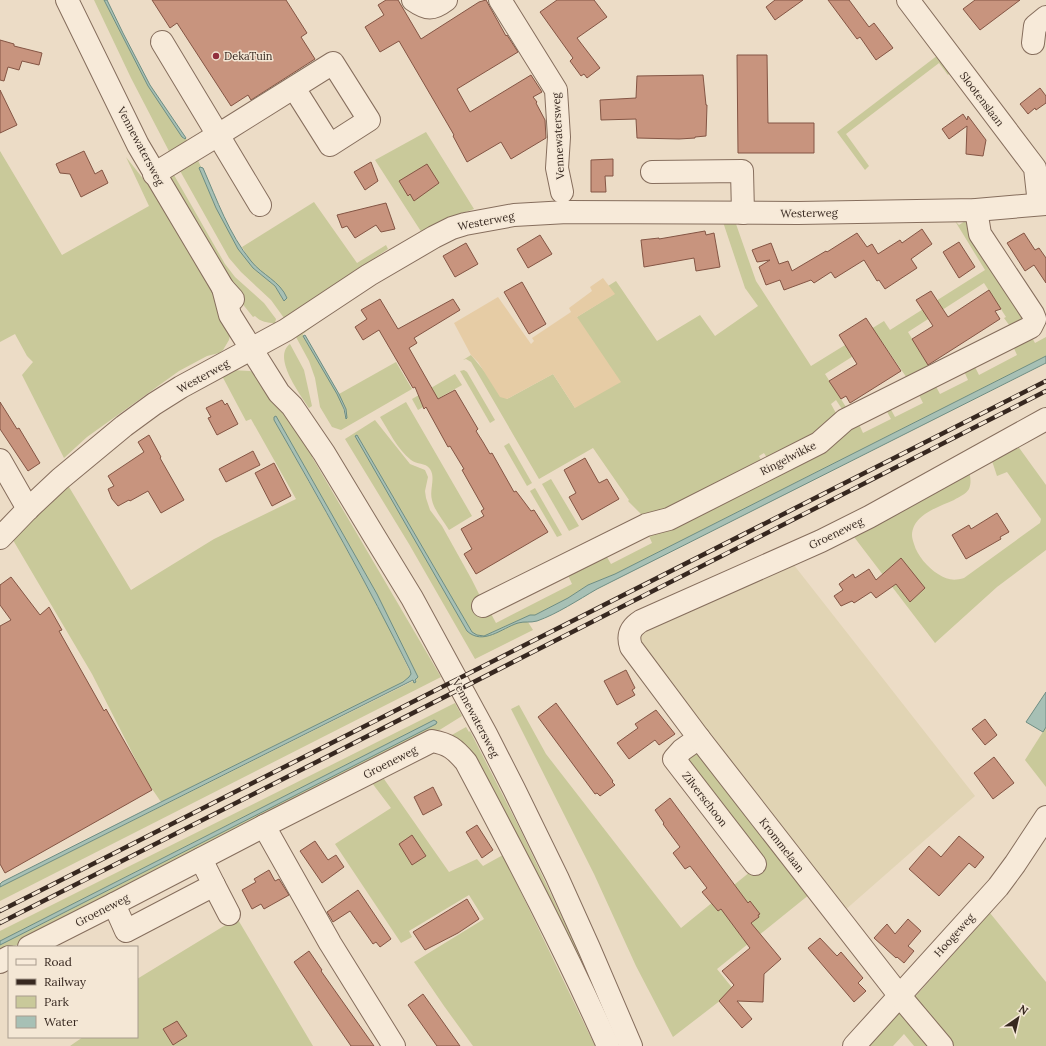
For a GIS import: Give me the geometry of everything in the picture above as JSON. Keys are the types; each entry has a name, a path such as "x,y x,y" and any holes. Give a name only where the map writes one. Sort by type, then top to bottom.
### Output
{"street":[{"name":"Vennewatersweg","path":"67,0 138,145 154,174 223,288 240,307 257,347 289,384 292,406 324,453 412,598 486,734 557,877 631,1046"},
{"path":"413,0 420,6 428,8 436,7 446,0"},
{"name":"Vennewatersweg","path":"500,0 556,90 560,137 557,168 562,192"},
{"name":"Slootenslaan","path":"908,0 1035,168 1042,204"},
{"path":"1034,43 1035,26 1046,17"},
{"path":"162,42 260,205"},
{"path":"154,174 294,88"},
{"path":"652,172 742,171 743,213"},
{"name":"Westerweg","path":"0,538 60,479 124,426 154,404 181,387 286,330 369,275 408,252 446,231 465,224 514,215 549,213 798,213 976,210 1042,204"},
{"name":"Ringelwikke","path":"483,606 646,525 669,519 818,443 845,420 1031,327 1035,320 1033,314 980,234 976,210"},
{"name":"Groeneweg","path":"629,640 631,629 641,621 821,541 1046,419"},
{"path":"0,460 28,509"},
{"name":"Krommelaan","path":"629,640 631,648 698,738 899,995 942,1046"},
{"name":"Zilverschoon","path":"698,738 676,755 674,759 755,864"},
{"name":"Groeneweg","path":"31,946 432,741 451,747 466,762 526,875 570,963 608,1046"},
{"name":"Hoogeweg","path":"854,1046 998,886 1015,864 1046,817"},
{"path":"264,826 330,943 394,1046"},
{"path":"201,859 229,914"},
{"path":"114,904 126,931 214,885"}],"shaded area":[{"path":"790,560 975,796 844,911 652,660 641,641 643,628"}],"green space":[{"path":"94,0 104,0 148,86 184,139 186,138 189,145 171,155 131,78"},
{"path":"942,52 950,73 948,75 939,63 846,134 869,166 865,170 837,132"},
{"path":"426,132 474,209 444,220 422,233 375,160"},
{"path":"0,151 62,255 149,206 126,157 163,204 215,297 231,330 229,340 223,350 219,353 207,356 179,371 87,437 64,458 22,375 33,362 27,356 15,334 0,342"},
{"path":"197,158 201,167 199,168 216,208 253,268 275,286 284,301 287,298 281,288 254,265 242,247 314,202 357,263 386,245 388,249 284,318 271,300 241,272 229,258 179,169"},
{"path":"174,175 225,264 235,277 264,303 276,319 275,323 264,322 255,316 253,317 241,302 171,181 171,178"},
{"path":"722,219 736,224 756,281 811,366 884,321 890,330 985,270 955,221 959,225 965,221 967,223 1021,308 1021,320 1012,329 984,283 908,332 931,370 909,381 880,339 825,374 846,407 842,409 836,400 831,404 837,415 816,437 769,461 764,453 759,456 763,464 645,518 628,501 629,500 593,448 539,479 471,362 466,359 463,360 471,355 507,399 553,374 575,408 577,317 614,294 608,286 616,281 657,341 700,315 715,336 758,306 745,288"},
{"path":"342,303 303,334 303,336 334,387 343,408 345,417 346,409 339,394 396,362 412,389 341,430 332,427 320,407 315,378 309,361 296,337 297,334"},
{"path":"1030,334 1035,343 1046,337 1046,356 615,574 588,585 568,598 535,615 530,615 484,636 477,635 472,632 357,435 355,435 467,631 475,636 482,637 520,622 528,622 533,630 475,659 409,544 345,439 375,420 410,464 425,470 428,477 425,491 430,510 442,526 472,580 482,600 479,601 485,613 489,610 496,623 572,584 566,571 577,566 579,568 594,560 593,558 604,552 611,564 652,543 647,531 670,526 824,447 845,428 858,422 863,433 891,419 885,408 889,406 895,417 923,403 917,391 934,383 940,394 968,380 963,369 973,363 979,375 1017,355 1012,344"},
{"path":"290,344 304,370 312,406 309,408 289,376 286,366 284,358 285,350"},
{"path":"231,370 250,371 261,376 313,456 312,457 441,677 0,901 0,887 415,680 418,677 377,594 276,416 274,417 274,420 388,626 411,674 403,682 161,802 146,780 92,674 10,535 66,482 131,590 214,539 296,499 251,419 246,421 221,374"},
{"path":"464,370 467,372 495,420 490,423 460,371"},
{"path":"455,374 462,385 418,410 412,399"},
{"path":"406,402 472,516 449,530 433,504 431,496 432,473 430,469 426,465 413,462 406,456 397,445 380,417"},
{"path":"1015,442 1046,485 1046,550 997,587 935,643 851,533 968,468 971,481 968,491 954,500 928,512 917,522 913,528 912,535 915,548 923,561 930,568 948,579 954,580 964,578 1040,523 1041,519 1007,472 997,476 990,455"},
{"path":"509,443 532,483 527,486 504,446"},
{"path":"551,479 579,526 569,531 542,484"},
{"path":"535,488 562,535 557,537 530,491"},
{"path":"455,703 462,716 433,734 248,826 15,946 8,946 8,948 0,954 0,945 437,722 434,720 0,941 0,931"},
{"path":"519,705 546,754 681,928 761,863 757,848 692,764 688,767 687,755 697,747 810,894 717,969 734,990 673,1037 636,966 594,874 511,709"},
{"path":"466,727 469,732 470,731 521,831 623,1046 613,1046 450,736"},
{"path":"1046,727 1046,787 1025,760"},
{"path":"384,779 449,872 477,859 483,866 503,855 595,1046 473,1046 414,962 484,919 469,895 409,931 412,937 401,943 335,844 391,808 372,783"},
{"path":"990,913 1046,982 1046,1046 954,1046 914,998"},
{"path":"237,918 313,1046 70,1046 82,1038 138,1038 138,978"},
{"path":"896,1011 906,1014 935,1046 914,1046 904,1034 893,1046 865,1046"}],"sand":[{"path":"603,278 615,294 577,317 621,382 575,408 553,374 507,399 500,397 478,362 471,355 454,323 498,297 531,344 534,341 532,338 571,312 569,308 592,291 590,287"}],"water":[{"path":"104,0 107,0 150,85 186,138 185,139 182,137 148,86"},
{"path":"199,168 203,168 236,240 255,266 284,292 287,298 284,301 275,286 253,268 238,249 216,208"},
{"path":"305,335 339,394 346,409 346,419 344,409 337,394 303,336"},
{"path":"1046,356 1046,363 597,589 552,615 537,621 518,623 492,634 486,636 479,637 467,631 355,436 357,435 472,632 477,635 484,636 530,615 535,615 568,598 588,585 615,574"},
{"path":"276,416 377,594 418,677 415,680 416,682 414,683 413,680 0,887 2,882 403,682 411,674 361,575 274,420 274,417"},
{"path":"1046,692 1046,727 1043,732 1026,722"},
{"path":"434,720 437,722 436,724 0,945 0,941"}],"building":[{"path":"152,0 286,0 307,33 301,37 315,59 251,100 248,95 231,106 177,23 170,28"},
{"path":"386,0 398,0 421,39 479,2 486,0 506,36 507,35 518,52 457,89 470,112 531,75 542,92 533,97 537,102 536,103 545,120 546,138 511,159 501,142 467,162 453,136 454,135 399,41 380,52 365,27 384,15 378,5"},
{"path":"557,0 594,0 607,17 577,38 600,68 587,78 584,74 581,76 570,61 573,58 540,12"},
{"path":"775,0 803,0 775,20 766,7"},
{"path":"828,0 849,0 869,27 874,23 893,48 876,60 860,37 857,39"},
{"path":"975,0 1020,0 980,30 963,9"},
{"path":"0,40 14,44 14,46 42,53 39,65 22,61 19,70 8,67 4,81 0,80"},
{"path":"737,55 767,55 768,123 814,123 814,153 738,153"},
{"path":"703,75 707,105 706,136 679,139 637,138 636,119 601,120 600,100 636,98 637,76"},
{"path":"1040,88 1046,96 1046,103 1036,110 1035,108 1028,114 1020,104"},
{"path":"0,90 17,125 0,133"},
{"path":"963,114 967,120 968,116 986,140 983,156 966,154 967,126 949,139 942,129"},
{"path":"84,151 95,174 102,170 108,183 81,197 70,174 60,173 56,164"},
{"path":"613,159 613,176 605,176 606,192 591,192 591,160"},
{"path":"371,162 378,181 365,190 354,172"},
{"path":"427,164 439,183 414,201 410,194 408,196 399,181"},
{"path":"386,203 395,229 381,232 376,225 355,238 347,226 342,228 337,215"},
{"path":"922,229 932,244 911,259 917,268 885,289 879,280 877,281 864,260 835,278 831,272 814,283 811,280 784,290 780,280 766,285 759,267 770,260 757,262 752,250 771,243 779,264 788,261 792,271 826,251 827,252 857,233 867,247 872,244 878,254 900,240 902,243"},
{"path":"705,231 706,235 714,233 720,267 696,271 694,258 644,267 641,240 659,239"},
{"path":"1024,233 1035,250 1039,248 1046,258 1046,283 1034,265 1025,271 1007,243"},
{"path":"540,235 552,254 528,268 517,249"},
{"path":"959,242 975,267 959,278 943,252"},
{"path":"466,243 478,264 455,277 443,256"},
{"path":"522,282 546,324 529,334 504,292"},
{"path":"989,290 1001,309 995,311 1000,319 928,365 912,339 933,326 916,300 931,291 948,317"},
{"path":"380,299 398,329 453,299 460,310 414,338 417,343 409,348 438,399 455,390 478,429 476,431 490,454 492,453 514,492 516,491 531,511 534,510 548,532 476,574 464,554 472,549 461,529 484,516 481,511 484,509 462,470 464,469 450,446 448,447 426,407 424,409 415,387 413,388 379,330 363,340 355,327 367,319 361,310"},
{"path":"866,318 901,371 850,403 846,396 841,399 829,381 857,364 839,335"},
{"path":"222,400 225,405 227,403 238,424 217,435 208,418 211,417 206,408"},
{"path":"0,402 17,429 19,428 40,463 28,471 0,429"},
{"path":"149,435 161,457 160,458 184,500 161,513 148,491 118,506 112,499 108,489 114,486 108,476 144,452 138,442"},
{"path":"253,451 260,465 226,482 219,469"},
{"path":"585,458 599,483 607,479 619,499 582,520 569,497 576,493 564,470"},
{"path":"274,463 291,496 272,506 255,473"},
{"path":"997,513 1009,532 1000,537 1001,539 966,559 952,535 969,525 971,529"},
{"path":"901,558 925,588 910,602 896,584 876,598 871,592 854,603 852,601 841,606 834,596 843,590 839,584 853,574 855,578 869,569 876,580"},
{"path":"11,577 40,615 49,607 62,630 59,631 104,711 106,709 152,790 5,873 0,864 0,626 11,620 0,605 0,585"},
{"path":"626,670 635,688 632,690 635,695 617,705 604,681"},
{"path":"556,703 615,785 600,796 597,793 595,794 538,717"},
{"path":"656,710 675,734 659,745 655,740 629,759 617,743 638,728 635,724"},
{"path":"985,719 997,735 985,745 972,729"},
{"path":"994,757 1014,783 993,799 974,773"},
{"path":"433,787 442,805 423,815 414,797"},
{"path":"670,798 748,903 750,901 760,914 758,915 759,917 751,923 781,959 764,974 763,1002 737,1001 752,1019 742,1028 719,1001 734,985 722,971 750,948 721,909 718,911 702,892 707,888 690,866 685,869 673,853 680,847 663,824 664,823 655,810"},
{"path":"477,825 493,850 482,858 466,832"},
{"path":"412,835 426,856 412,865 399,844"},
{"path":"959,836 984,857 975,868 969,863 939,896 909,869 929,846 941,857"},
{"path":"315,841 328,860 336,855 344,867 322,883 300,851"},
{"path":"269,870 275,881 279,879 289,895 264,909 261,904 252,909 242,890 256,882 254,879"},
{"path":"358,890 391,939 380,947 376,942 373,944 350,911 333,922 327,912"},
{"path":"467,899 479,919 458,933 425,950 413,932"},
{"path":"908,919 921,931 908,946 914,951 904,963 897,957 896,958 874,938 887,924 895,934"},
{"path":"820,938 837,956 841,952 863,978 858,983 866,991 854,1002 808,948"},
{"path":"309,951 322,970 321,971 374,1046 351,1046 325,1008 294,962"},
{"path":"423,994 460,1046 437,1046 408,1005"},
{"path":"177,1021 187,1036 173,1045 163,1029"}],"railway":[{"path":"0,911 1046,381"},
{"path":"0,923 1046,391"}],"place":[{"name":"DekaTuin","path":"216,56"}]}
